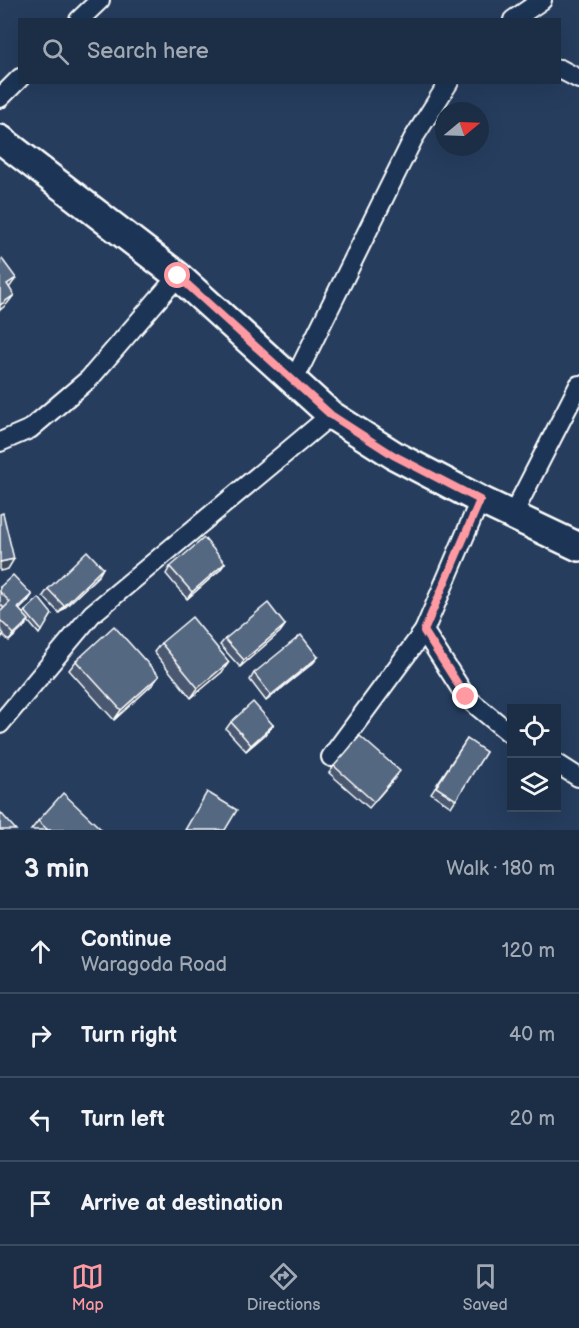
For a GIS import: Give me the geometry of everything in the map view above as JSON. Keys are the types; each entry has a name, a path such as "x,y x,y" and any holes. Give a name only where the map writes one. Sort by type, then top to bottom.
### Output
{"main road":[{"path":"0,139 178,276 331,415 393,455 512,516 579,547"}],"street":[{"path":"81,18 100,0"},
{"path":"516,18 542,0"},
{"path":"561,70 579,79"},
{"path":"0,98 18,80"},
{"path":"293,382 413,139 448,84"},
{"path":"0,442 30,429 89,379 178,276"},
{"path":"512,516 579,385"},
{"path":"0,724 92,614 331,415"},
{"path":"331,757 424,631 480,500"},
{"path":"424,631 466,697 507,731"},
{"path":"561,766 578,777"}],"building":[{"path":"2,259 16,278 7,284 14,295 0,305 0,260"},
{"path":"3,513 14,559 0,562 0,514"},
{"path":"204,538 225,563 192,592 170,567"},
{"path":"87,551 103,568 64,606 48,589"},
{"path":"13,575 32,595 18,608 29,620 14,634 0,620 0,612 10,602 0,592 0,587"},
{"path":"39,598 52,614 42,631 25,611"},
{"path":"268,603 285,625 244,660 225,639"},
{"path":"192,617 229,662 198,688 161,643"},
{"path":"114,626 159,676 121,710 76,661"},
{"path":"301,635 318,657 271,695 254,673"},
{"path":"253,702 273,725 251,745 231,722"},
{"path":"360,736 400,771 374,802 334,766"},
{"path":"467,739 486,752 456,800 436,787"},
{"path":"207,792 237,810 225,830 185,830"},
{"path":"63,793 102,830 48,830 38,821"},
{"path":"0,812 16,830 0,830"}],"route":[{"path":"178,276 331,415 393,455 480,500 424,631 466,697"}]}
